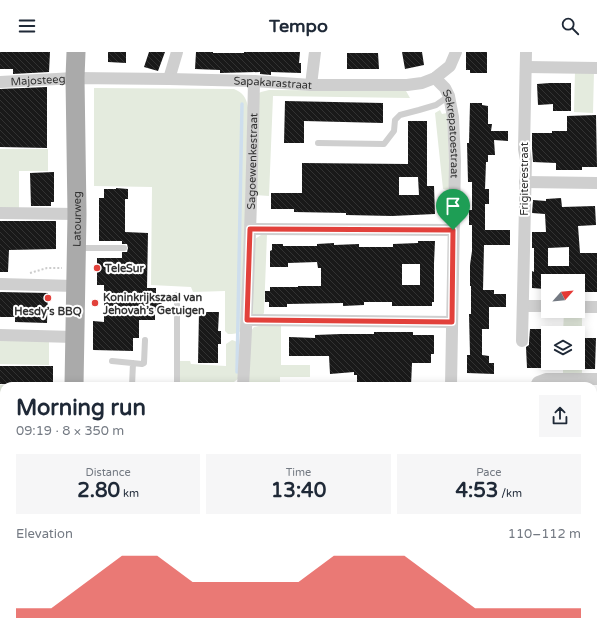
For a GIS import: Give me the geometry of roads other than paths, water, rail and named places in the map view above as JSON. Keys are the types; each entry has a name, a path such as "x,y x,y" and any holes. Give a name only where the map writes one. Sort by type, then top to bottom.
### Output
{"main road":[{"name":"Latourweg","path":"74,382 77,214 76,52"}],"street":[{"path":"169,78 177,52"},
{"path":"311,84 315,52"},
{"name":"Sapakarastraat","path":"75,78 169,78 311,84 407,85 422,83 435,78 450,66 456,52"},
{"name":"Frigiterestraat","path":"522,341 526,160 524,149 526,52"},
{"path":"526,67 597,68"},
{"name":"Majosteeg","path":"0,82 75,78"},
{"name":"Sekrepatoestraat","path":"435,78 445,88 449,96 454,117 455,161 451,382"},
{"name":"Sagoewenkestraat","path":"243,382 247,320 254,81"},
{"path":"525,182 597,183"},
{"path":"0,213 77,214"},
{"path":"250,229 453,230"},
{"path":"0,284 75,286"},
{"path":"523,306 541,306"},
{"path":"585,307 597,307"},
{"path":"247,320 452,322"},
{"path":"0,335 74,337"},
{"path":"538,382 546,379 597,379"}],"lane":[{"path":"318,143 384,144 394,131 395,120 400,114 436,105 449,96"},
{"path":"76,248 124,248"},
{"path":"177,295 177,382"},
{"path":"112,361 144,363 145,340"},
{"path":"132,382 133,363"}],"waterway":[{"path":"237,372 242,104"}],"place":[{"name":"TeleSur","path":"97,268"},
{"name":"Hesdy’s BBQ","path":"48,298"},
{"name":"Koninkrijkszaal van Jehovah’s Getuigen","path":"95,303"}]}
